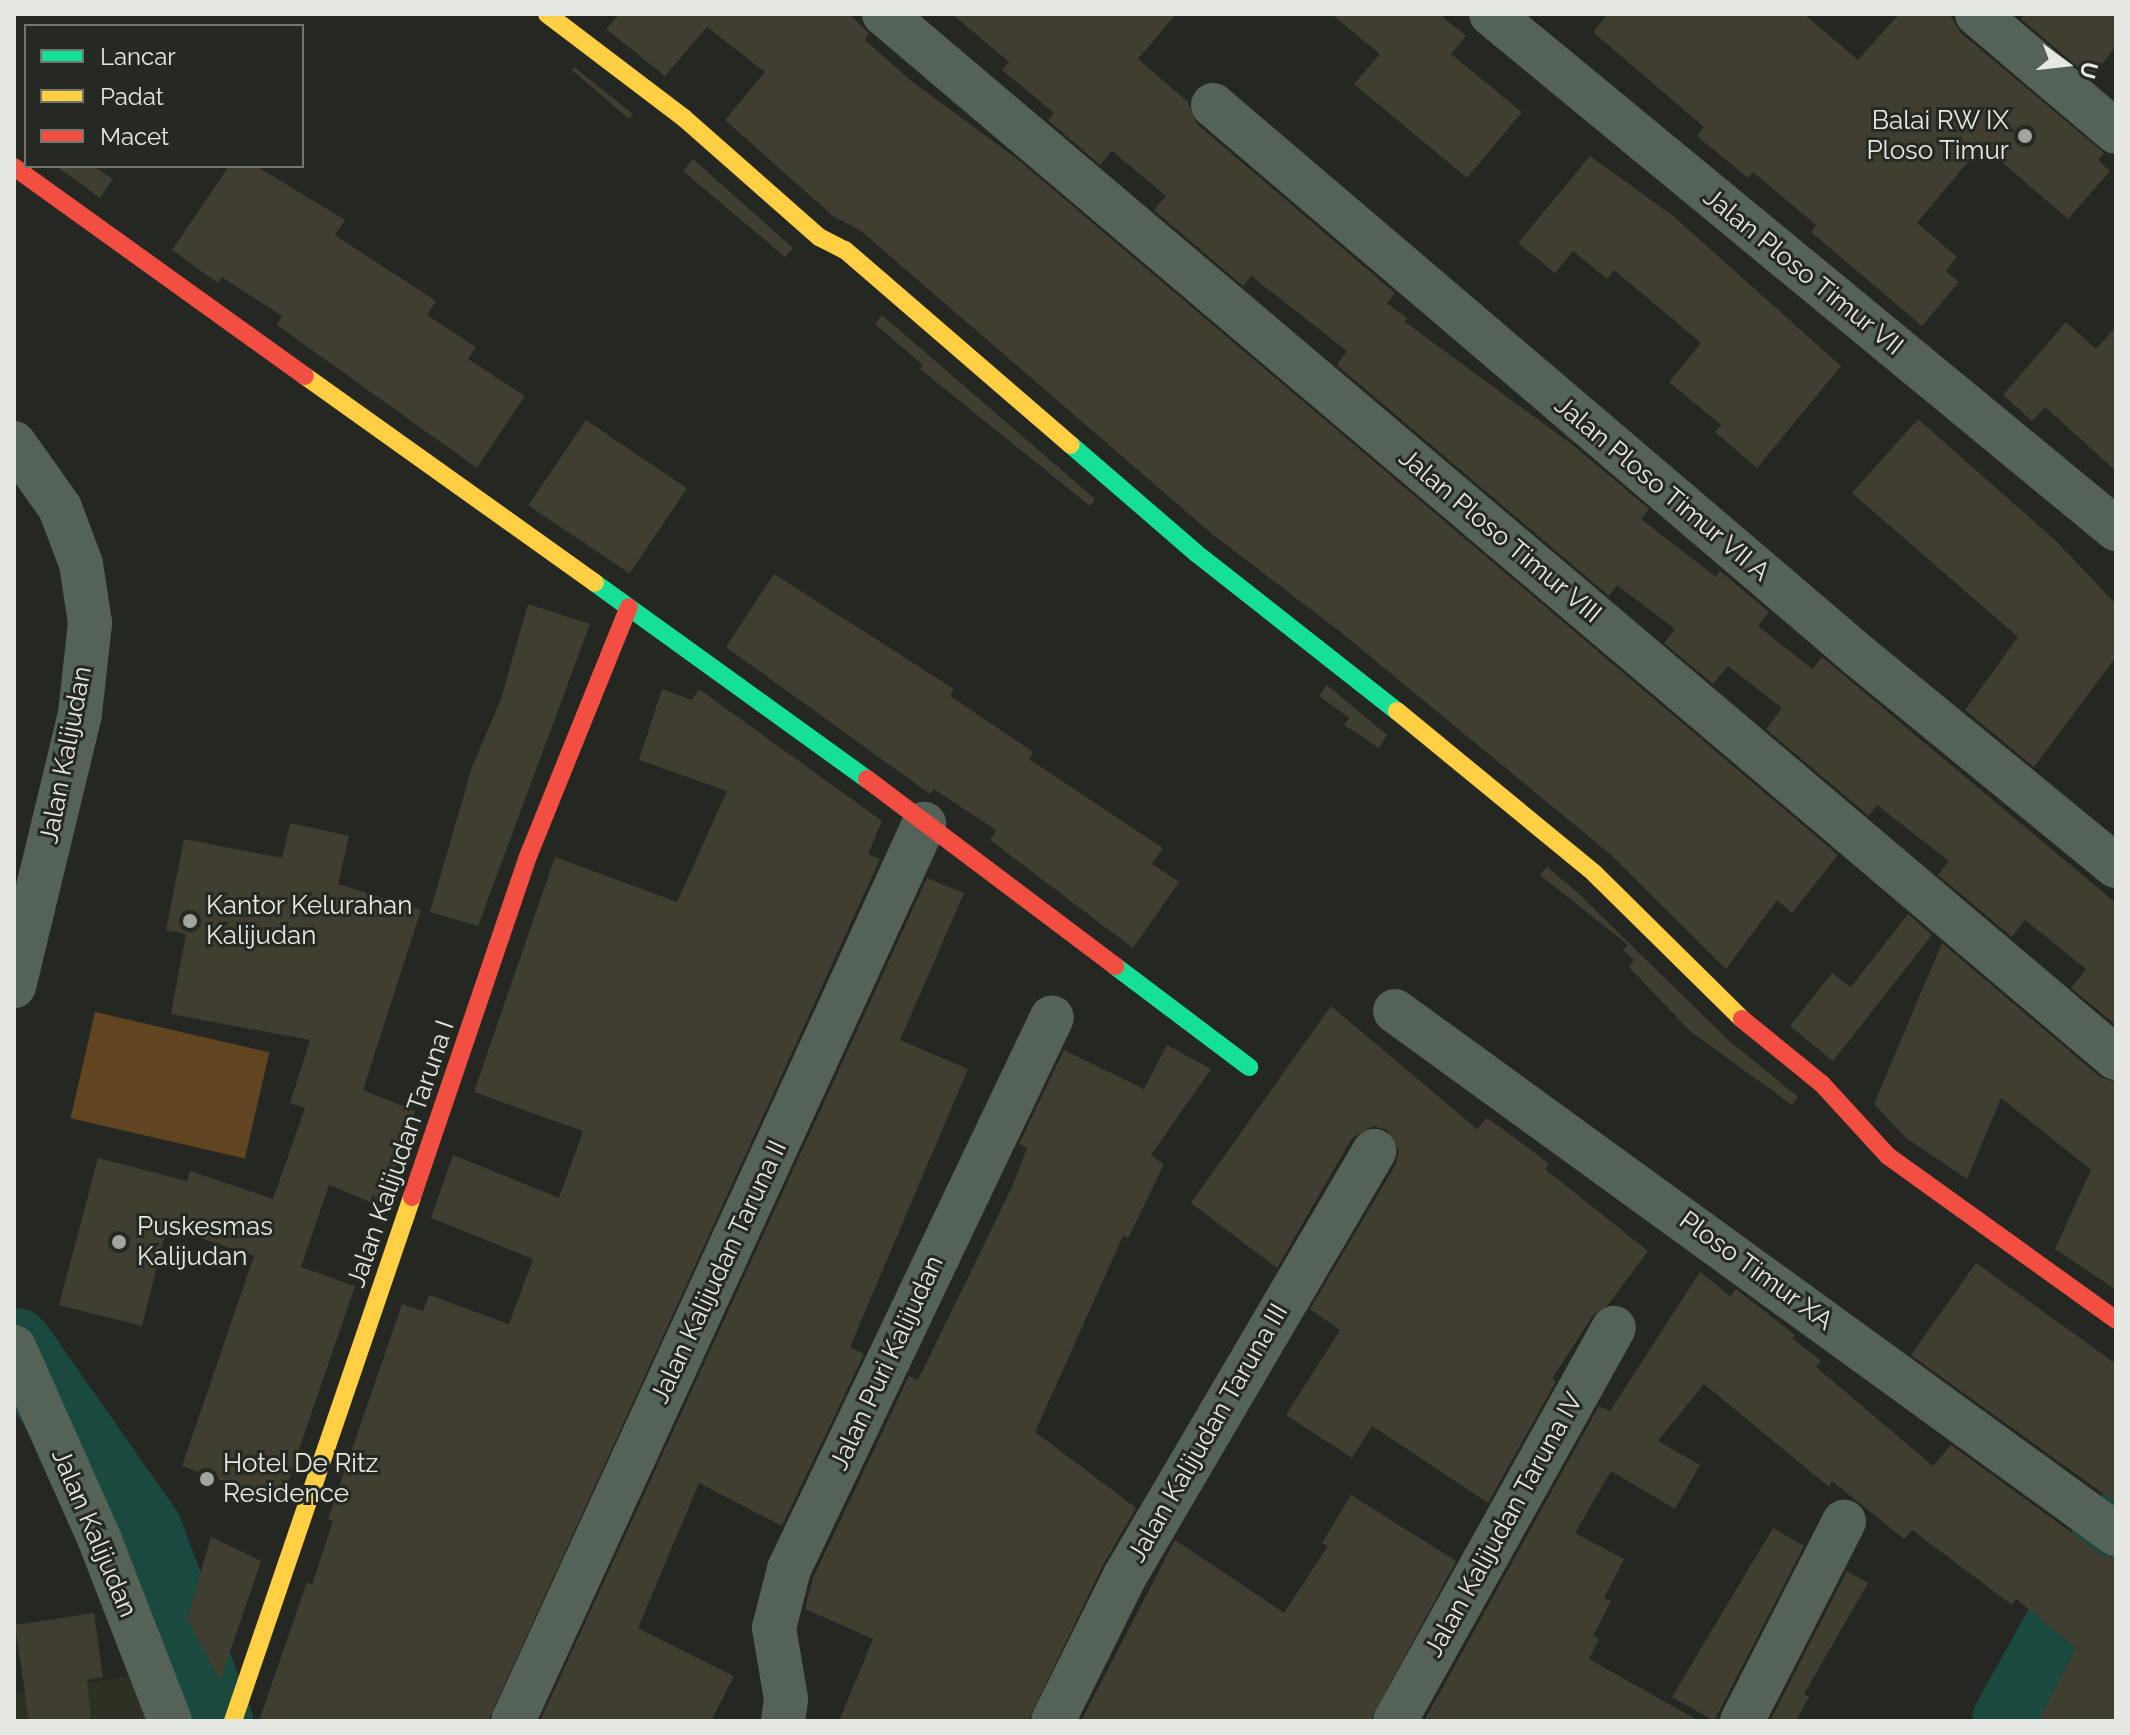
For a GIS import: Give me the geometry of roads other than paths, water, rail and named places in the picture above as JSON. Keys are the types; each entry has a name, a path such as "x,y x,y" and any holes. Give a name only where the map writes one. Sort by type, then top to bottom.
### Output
{"street":[{"path":"547,14 661,105 684,118 819,237 845,250 1196,553 1322,649 1594,873 1744,1021 1822,1084 1888,1156 2012,1250 2116,1320"},
{"name":"Jalan Ploso Timur VIII","path":"884,14 2116,1058"},
{"name":"Jalan Ploso Timur VII","path":"1491,14 2116,529"},
{"path":"1977,14 2116,132"},
{"name":"Jalan Ploso Timur VII A","path":"1213,105 1834,635 2116,866"},
{"path":"14,167 629,607 1249,1067"},
{"name":"Jalan Kalijudan","path":"14,443 60,508 81,564 90,623 80,714 14,986"},
{"name":"Jalan Kalijudan Taruna I","path":"234,1720 529,854 629,607"},
{"name":"Jalan Kalijudan Taruna II","path":"513,1721 924,824"},
{"name":"Ploso Timur XA","path":"1395,1011 2116,1534"},
{"name":"Jalan Puri Kalijudan","path":"783,1721 786,1699 774,1628 789,1569 1052,1017"},
{"name":"Jalan Kalijudan Taruna III","path":"1053,1721 1125,1576 1374,1151"},
{"name":"Jalan Kalijudan Taruna IV","path":"1395,1721 1614,1328"},
{"name":"Jalan Kalijudan","path":"20,1362 99,1538 170,1721"},
{"path":"1742,1721 1844,1522"}],"waterway":[{"path":"15,1346 145,1532 215,1721"},
{"path":"2010,1721 2116,1530"}],"place":[{"name":"Balai RW IX Ploso Timur","path":"2025,136"},
{"name":"Kantor Kelurahan Kalijudan","path":"190,921"},
{"name":"Puskesmas Kalijudan","path":"119,1242"},
{"name":"Hotel De Ritz Residence","path":"207,1479"}]}
